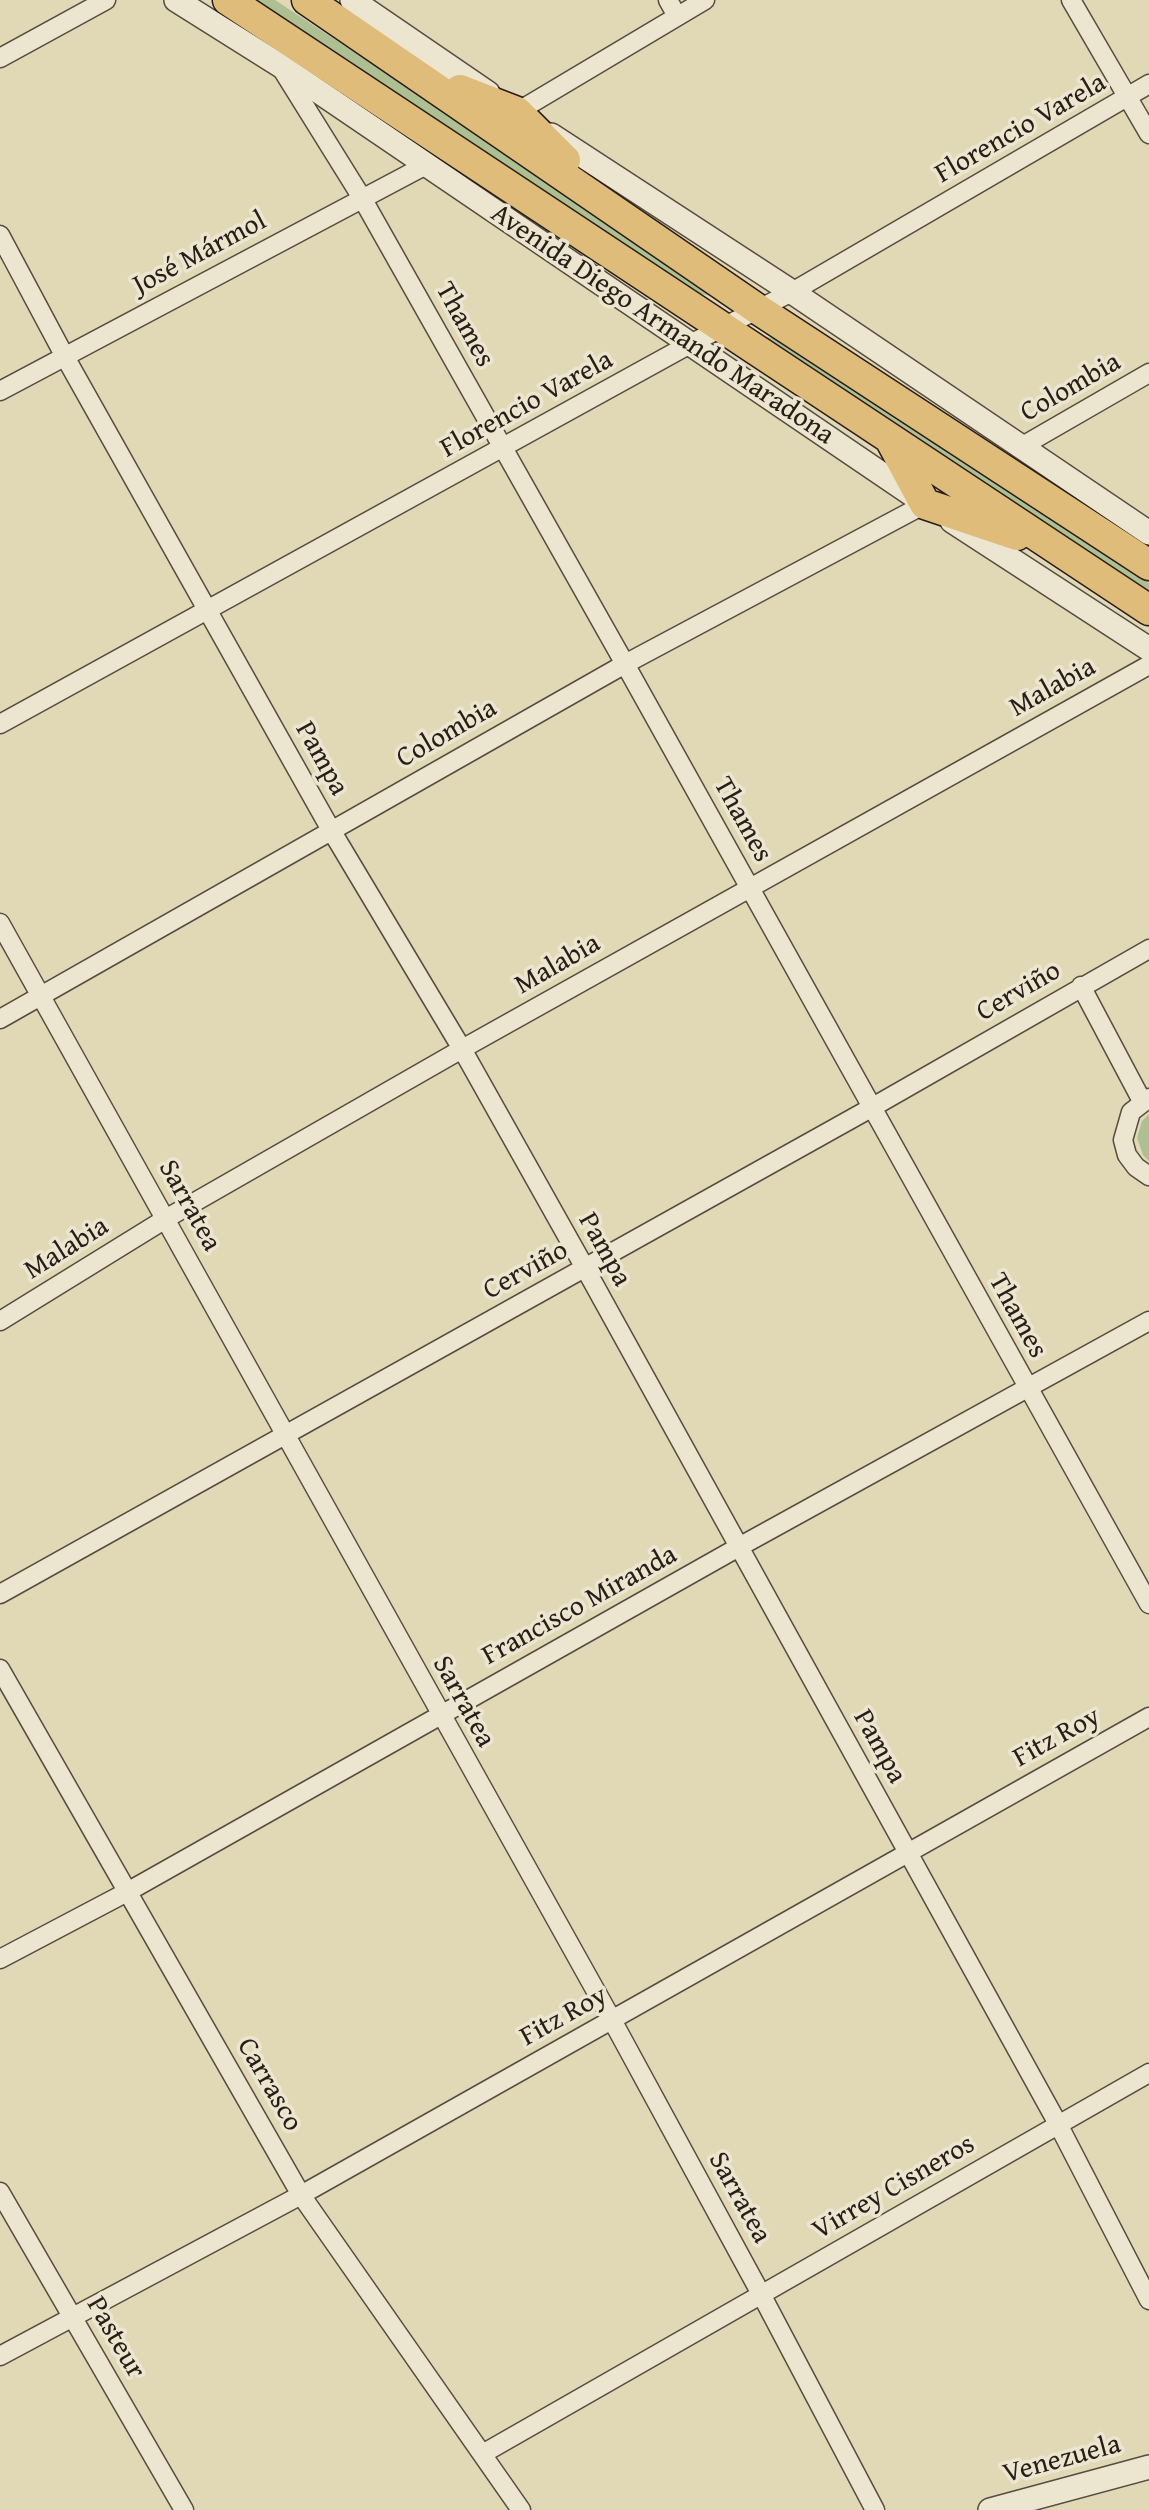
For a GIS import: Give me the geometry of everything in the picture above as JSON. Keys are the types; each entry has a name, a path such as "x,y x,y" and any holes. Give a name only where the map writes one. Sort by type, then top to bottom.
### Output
{"main road":[{"name":"Avenida Diego Armando Maradona","path":"228,0 1149,610"},
{"path":"307,0 759,310 1149,565"},
{"path":"409,70 517,113 617,212"},
{"path":"888,436 925,504 1056,548"}],"street":[{"path":"0,58 106,0"},
{"name":"Avenida Diego Armando Maradona","path":"176,0 281,66 925,504 1149,649"},
{"path":"352,0 517,113 792,292 1019,448 1149,533"},
{"path":"668,0 677,16"},
{"path":"517,113 705,0"},
{"path":"1071,0 1149,134"},
{"name":"Thames","path":"281,66 362,198 625,664 1149,1604"},
{"name":"Florencio Varela","path":"0,724 690,344 792,292 1149,85"},
{"name":"José Mármol","path":"0,391 426,165"},
{"name":"Pampa","path":"0,235 207,611 331,830 462,1049 585,1269 1058,2124 1149,2300"},
{"name":"Colombia","path":"1019,448 1149,373"},
{"name":"Colombia","path":"0,1019 625,664 925,504"},
{"name":"Malabia","path":"0,1321 167,1218 462,1049 1149,665"},
{"name":"Sarratea","path":"0,923 167,1218 440,1715 612,2020 875,2510"},
{"name":"Cerviño","path":"0,1594 585,1269 1149,949"},
{"path":"1081,986 1146,1100 1131,1112 1123,1140 1131,1161 1149,1176"},
{"name":"Francisco Miranda","path":"0,1959 129,1891 737,1548 1149,1321"},
{"name":"Carrasco","path":"0,1669 301,2195 484,2453 521,2510"},
{"name":"Fitz Roy","path":"0,2356 301,2195 1149,1717"},
{"name":"Virrey Cisneros","path":"484,2453 1149,2073"},
{"name":"Pasteur","path":"0,2192 184,2510"},
{"name":"Venezuela","path":"990,2510 1149,2467"}],"green space":[{"path":"254,0 275,0 705,283 711,296 698,293"},
{"path":"764,337 778,338 1149,583 1149,597 771,348"},
{"path":"1149,1114 1149,1161 1143,1155 1137,1138 1142,1121"}]}
